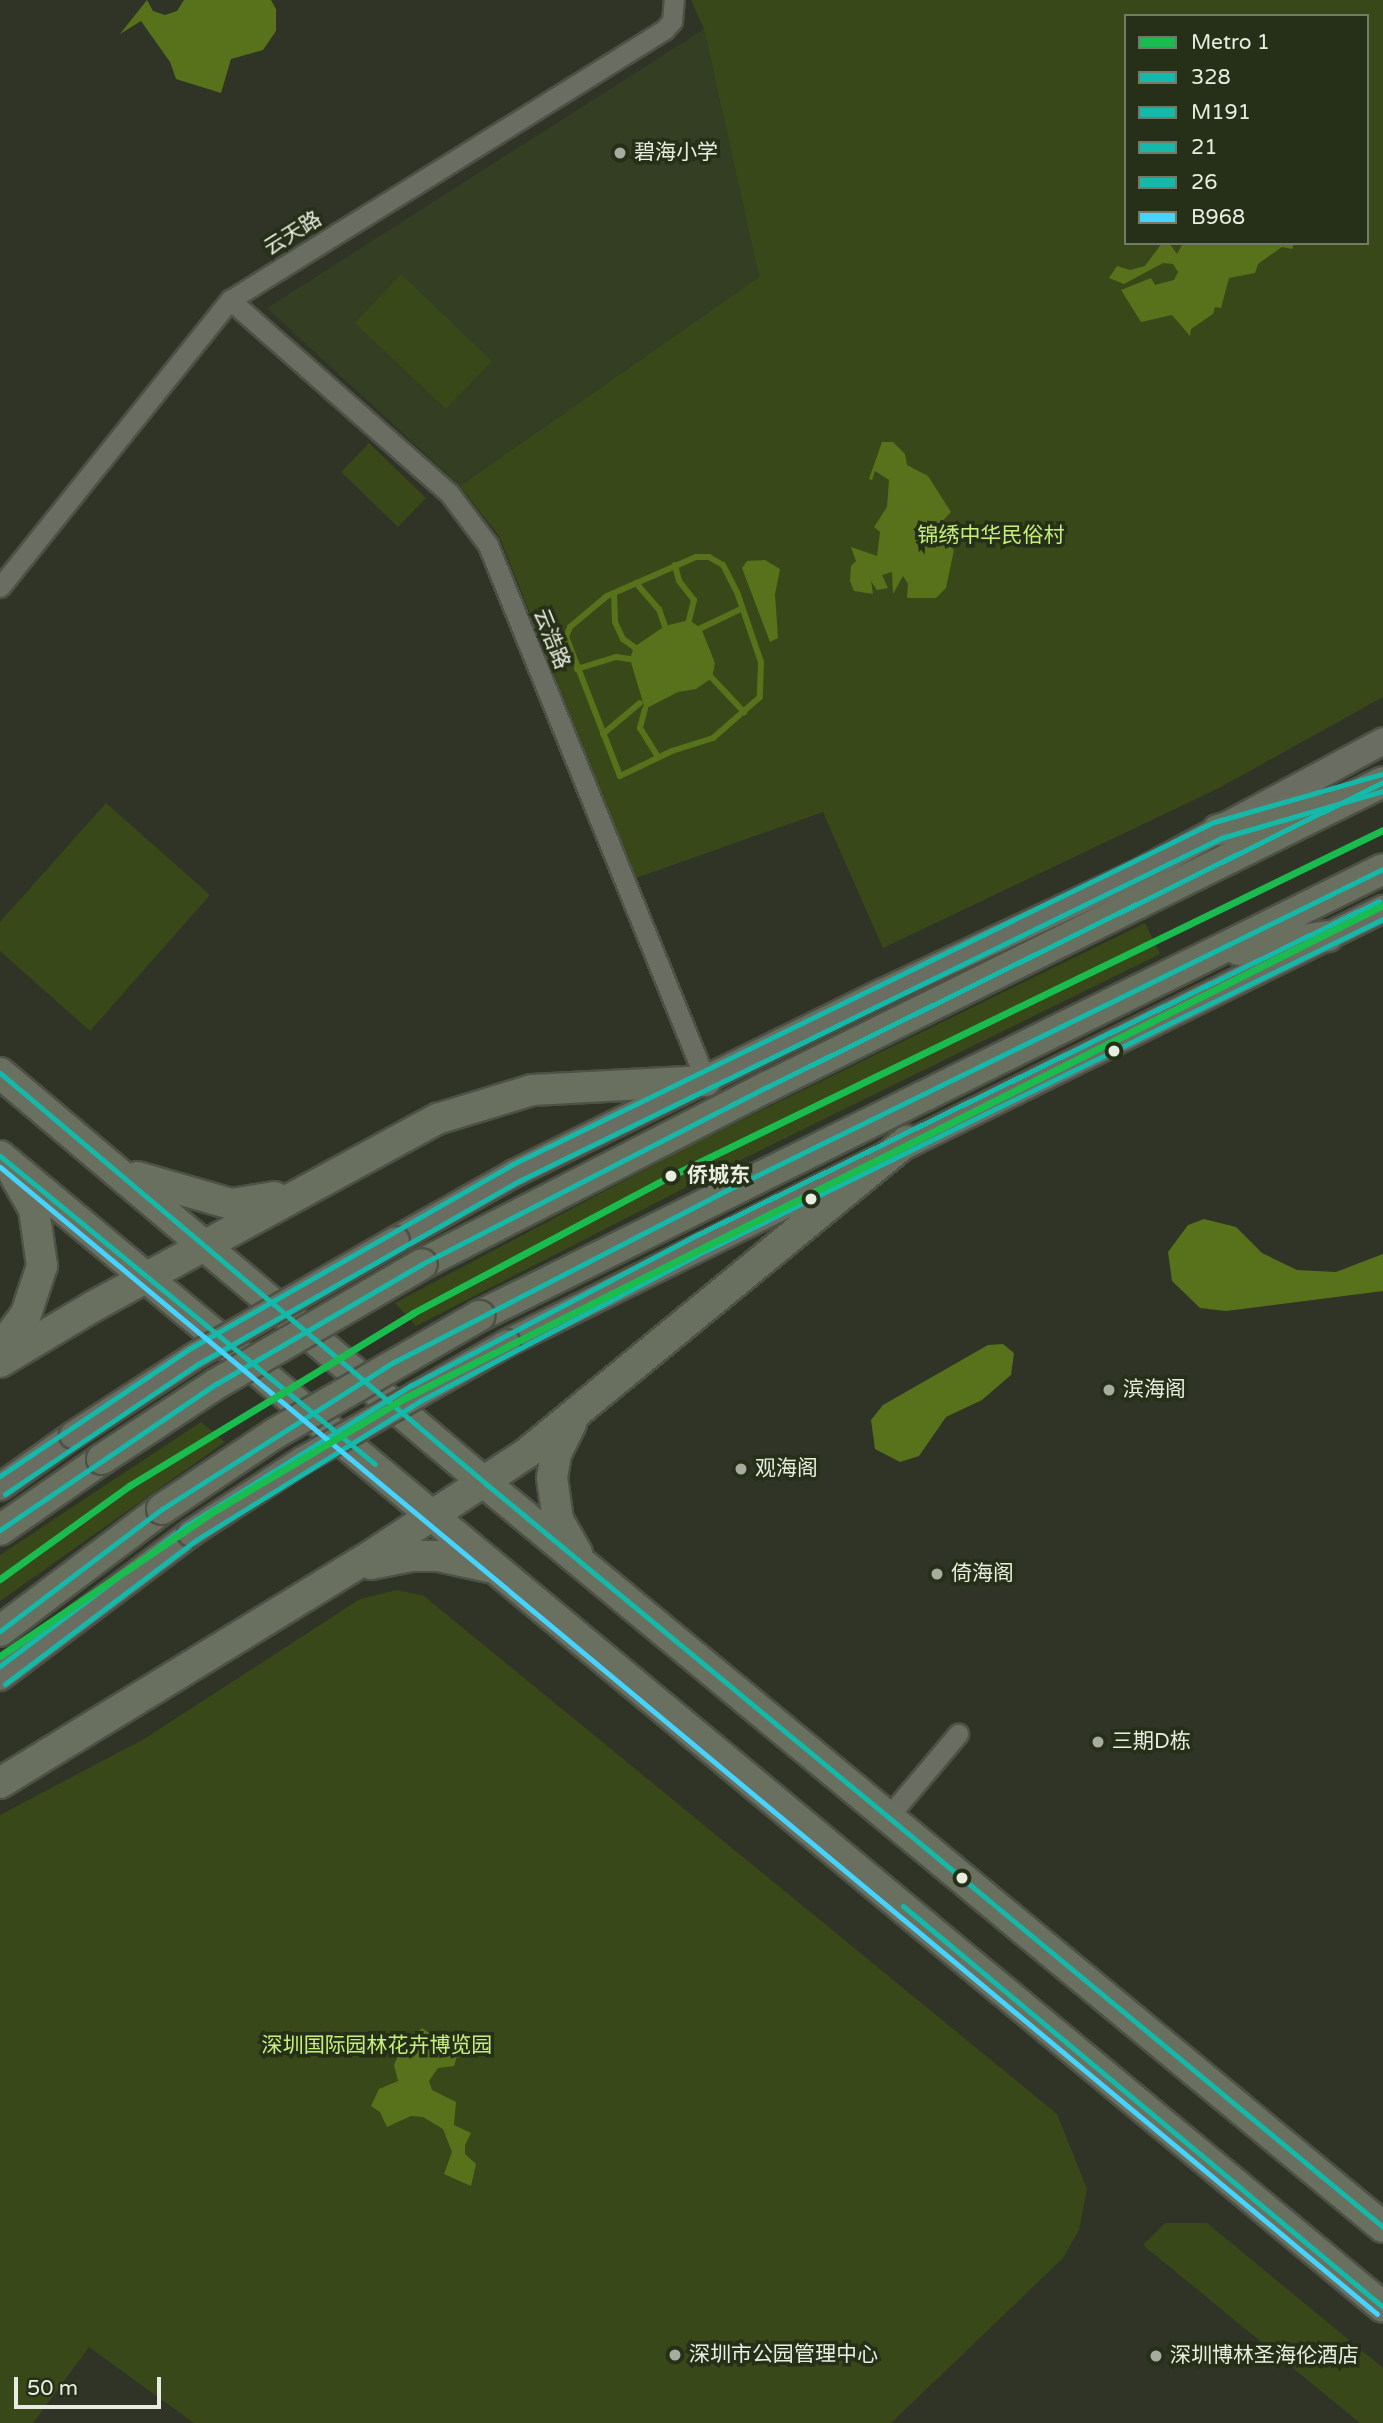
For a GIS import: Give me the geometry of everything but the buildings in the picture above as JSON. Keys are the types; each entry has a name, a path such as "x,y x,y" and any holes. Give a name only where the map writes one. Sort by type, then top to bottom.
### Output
{"main road":[{"path":"0,1487 73,1435 193,1357 515,1173 1218,830 1383,741"},
{"path":"1218,830 1381,784"},
{"path":"0,1531 102,1459 216,1384 422,1264 767,1087 1381,784"},
{"path":"0,1631 162,1509 274,1434 479,1317 1383,869"},
{"path":"0,1677 191,1533 303,1460 508,1343 908,1141 1383,908"},
{"path":"1210,954 1328,936"},
{"path":"0,1073 485,1483 1383,2227"},
{"path":"0,1362 205,1245 437,1119 483,1102 533,1090 706,1081"},
{"path":"0,1783 344,1573 485,1483 576,1416 908,1141"},
{"path":"0,1156 436,1515 1383,2307"},
{"path":"0,1156 34,1209 42,1266 26,1314 0,1349"},
{"path":"115,1168 173,1191 231,1205 315,1184"},
{"path":"576,1416 556,1453 553,1498 569,1542 587,1568"},
{"path":"344,1573 411,1556 469,1560 502,1571"}],"street":[{"name":"云天路","path":"0,587 230,300 664,30 672,21 674,0"},
{"name":"云浩路","path":"230,300 449,494 488,545 706,1081"},
{"path":"888,1817 958,1734"}],"shaded area":[{"path":"147,0 153,11 165,15 177,11 184,0 271,0 276,9 276,31 263,50 231,59 221,93 176,79 170,62 141,21 120,34"},
{"name":"碧海小学","path":"704,29 759,277 460,486 267,308"},
{"path":"1161,245 1170,245 1177,254 1182,245 1293,245 1292,249 1282,247 1258,264 1255,273 1229,278 1221,308 1215,307 1213,314 1191,329 1190,336 1172,315 1141,322 1121,290 1151,278 1155,285 1174,280 1178,272 1173,264 1163,263 1124,284 1109,278 1117,266 1130,270 1145,266"},
{"path":"882,442 893,442 905,454 907,465 928,476 951,512 937,527 941,543 947,541 954,550 946,588 936,598 907,598 908,584 903,576 893,594 892,572 882,575 888,588 877,590 871,581 873,594 854,591 850,581 851,566 856,561 851,547 877,556 880,532 874,527 887,507 889,480 875,471 872,480 869,479"},
{"path":"765,560 780,569 775,594 778,638 770,642 742,568 747,561"},
{"path":"689,620 701,628 715,663 712,678 696,689 678,692 645,709 630,659 634,647 665,626"},
{"path":"1204,1219 1236,1227 1262,1253 1297,1270 1336,1272 1383,1254 1383,1291 1226,1311 1200,1308 1172,1281 1168,1252 1188,1225"},
{"path":"1003,1344 1014,1353 1011,1375 982,1400 946,1417 919,1456 900,1462 875,1449 871,1420 883,1405 988,1345"},
{"path":"422,2028 458,2053 454,2066 438,2068 429,2081 432,2090 456,2102 454,2125 471,2133 465,2145 465,2154 476,2164 471,2186 444,2174 452,2152 443,2129 423,2117 411,2116 387,2127 380,2112 371,2106 379,2089 398,2081 394,2065 401,2049"}],"green space":[{"name":"锦绣中华民俗村","path":"691,0 1383,0 1383,697 1219,788 883,948 823,812 636,878 499,536 460,486 759,277 704,29"},
{"path":"401,274 492,361 446,409 355,323"},
{"path":"369,443 426,498 398,527 341,472"},
{"path":"106,803 210,895 90,1031 0,951 0,922"},
{"path":"1145,923 1160,954 712,1174 416,1326 395,1303 697,1142"},
{"path":"201,1422 225,1442 0,1601 0,1555"},
{"name":"深圳国际园林花卉博览园","path":"397,1590 424,1596 1057,2114 1087,2189 1079,2230 1063,2258 891,2423 194,2423 89,2347 33,2423 0,2423 0,1815 144,1739 360,1599"},
{"path":"1165,2223 1207,2223 1383,2368 1383,2423 1360,2423 1143,2245"}],"waterway":[{"path":"696,557 709,557 723,565 737,592 761,662 760,697 713,738 672,751 620,776 566,637 570,627 607,596 696,557"},
{"path":"675,565 679,581 694,600 689,620"},
{"path":"636,583 659,609 665,626"},
{"path":"614,593 615,622 623,639 634,647"},
{"path":"701,628 741,609"},
{"path":"577,669 616,657 630,659"},
{"path":"712,678 744,712"},
{"path":"603,734 640,703"},
{"path":"645,709 640,728 658,757"}],"metro line":[{"name":"1","path":"0,1579 129,1486 413,1313 673,1175 1383,830"},
{"name":"1","path":"0,1656 216,1510 405,1398 1383,905"}],"transit line":[{"name":"26","path":"0,1476 189,1349 511,1165 1214,822 1381,774"},
{"name":"M191","path":"0,1530 216,1384 422,1264 767,1087 1383,782"},
{"name":"21","path":"5,1494 198,1364 519,1181 1221,838 1383,791"},
{"name":"M191","path":"0,1631 162,1509 394,1362 719,1194 1383,869"},
{"name":"26","path":"0,1666 186,1526 412,1385 699,1234 1379,901"},
{"name":"21","path":"5,1684 196,1540 420,1401 707,1250 1383,919"},
{"name":"328","path":"0,1073 485,1483 1383,2227"},
{"name":"328","path":"0,1156 375,1464"},
{"name":"B968","path":"0,1167 1377,2314"},
{"name":"328","path":"903,1906 1383,2307"}],"place":[{"name":"碧海小学","path":"620,153"},
{"name":"侨城东","path":"671,1176"},
{"name":"滨海阁","path":"1109,1390"},
{"name":"观海阁","path":"741,1469"},
{"name":"倚海阁","path":"937,1574"},
{"name":"三期D栋","path":"1098,1742"},
{"name":"深圳市公园管理中心","path":"675,2355"},
{"name":"深圳博林圣海伦酒店","path":"1156,2356"}]}
